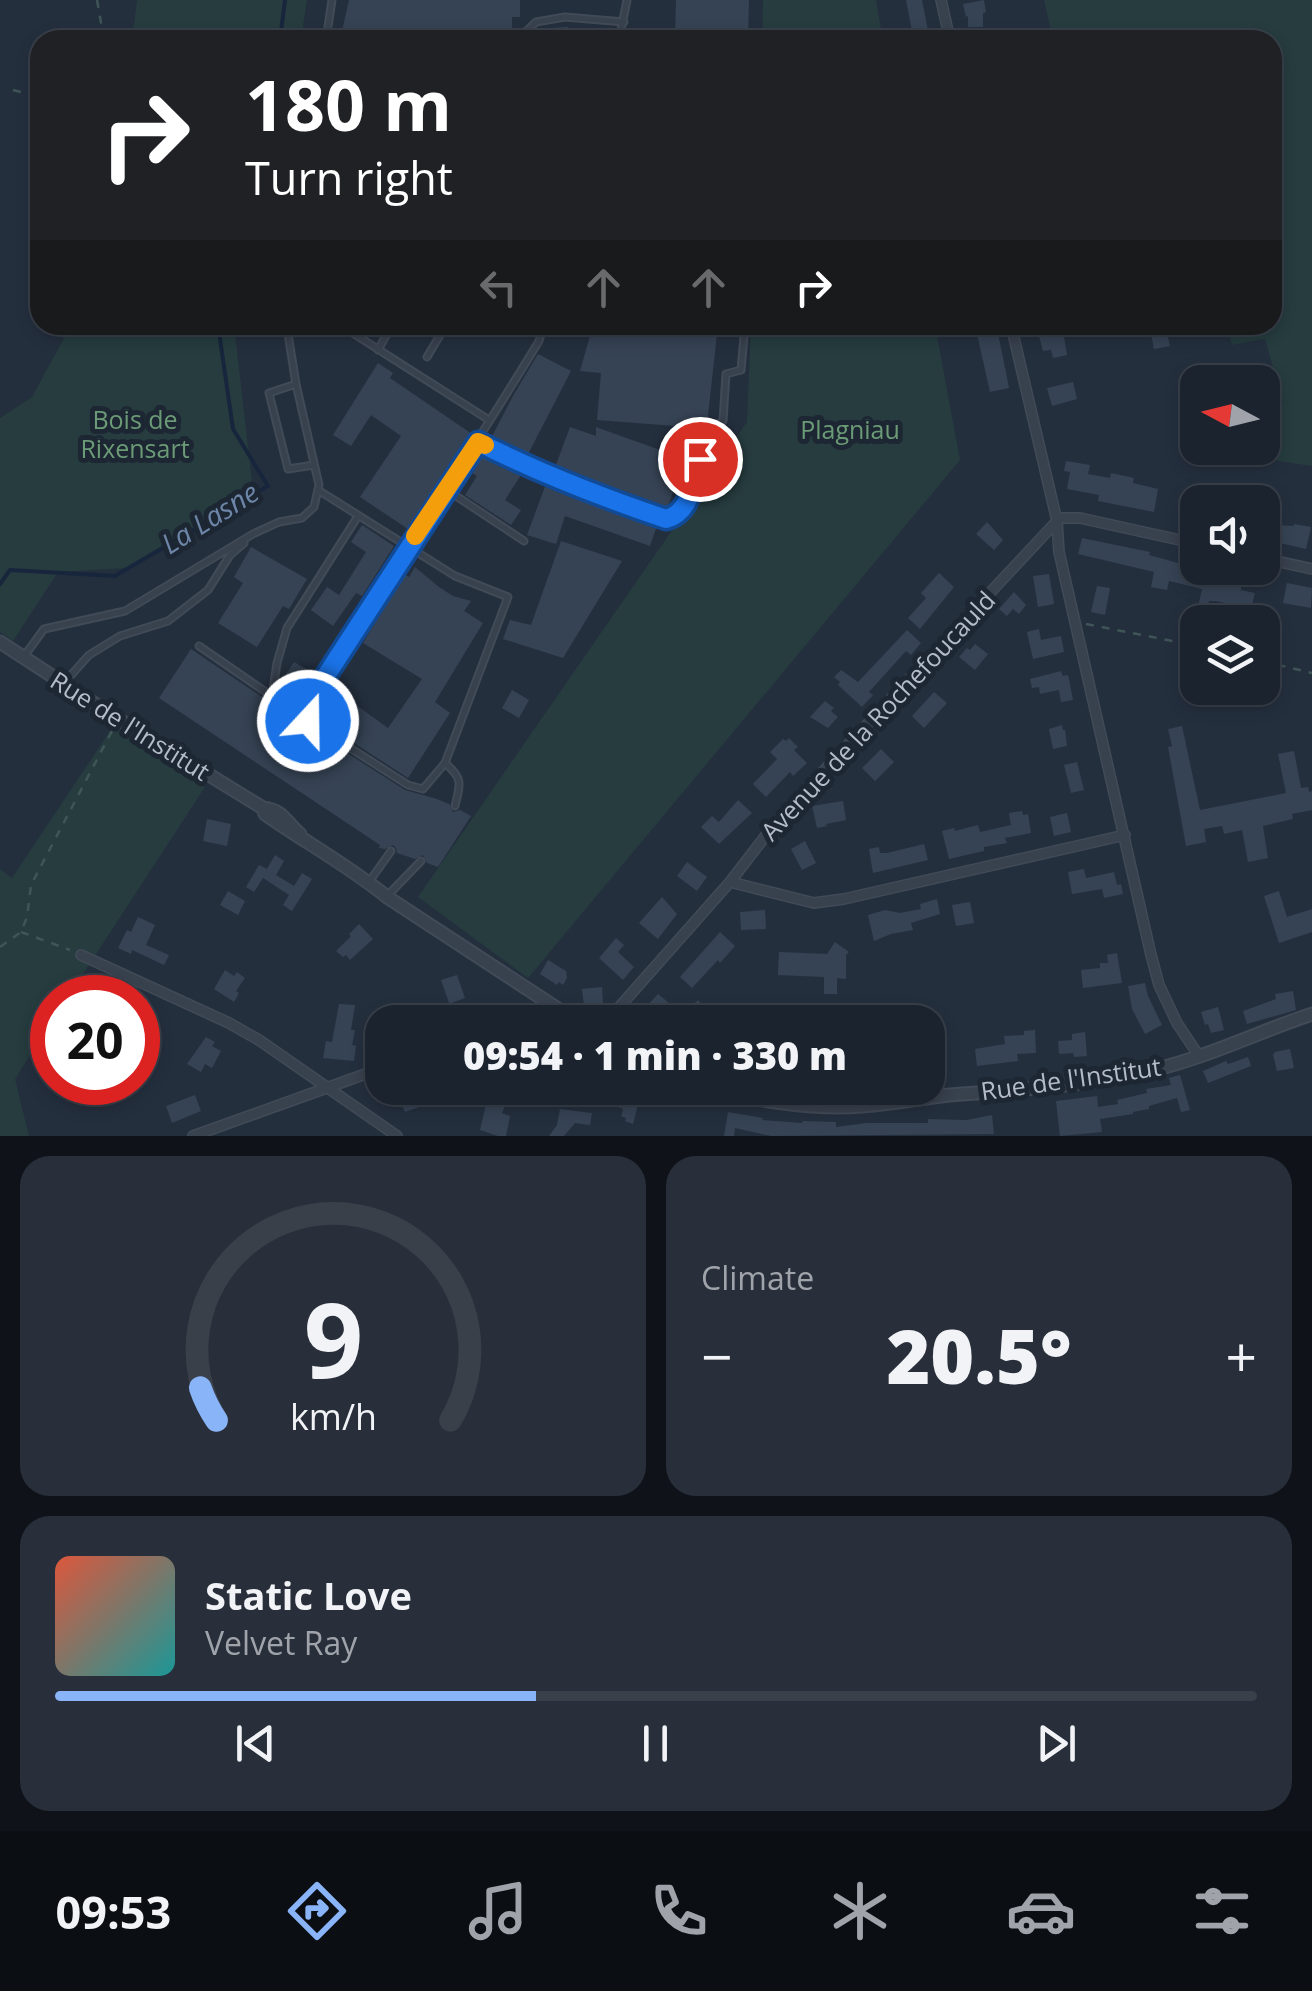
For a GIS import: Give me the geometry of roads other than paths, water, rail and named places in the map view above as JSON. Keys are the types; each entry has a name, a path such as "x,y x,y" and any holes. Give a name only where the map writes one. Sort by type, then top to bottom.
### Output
{"street":[{"path":"941,0 948,30"},
{"path":"1013,335 1058,521 1059,552 1160,985 1177,1023 1199,1056"},
{"path":"1058,521 1080,518 1180,540"},
{"name":"Avenue de la Rochefoucauld","path":"621,1005 801,796 1058,521"},
{"path":"1280,562 1312,569"},
{"name":"Rue de l'Institut","path":"0,642 262,808 304,842 552,1005"},
{"path":"730,882 814,902 1125,834"},
{"path":"80,955 230,1023 397,1136"},
{"name":"Rue de l'Institut","path":"945,1097 1151,1071 1312,1014"},
{"path":"193,1136 365,1074"},
{"name":"Rue de l'Institut","path":"791,1105 870,1105"}],"lane":[{"path":"328,30 332,0"},
{"path":"622,30 627,0"},
{"path":"528,30 536,22 565,17 624,22"},
{"path":"23,657 44,629 125,611 253,534 280,522 302,518 314,506 318,490 288,335"},
{"path":"355,335 490,421"},
{"path":"378,350 386,335"},
{"path":"426,357 440,335"},
{"path":"308,721 305,708 478,442 541,335"},
{"path":"478,442 588,492 666,519 674,518 684,508 700,459 703,434 723,421 726,374 742,370 744,335"},
{"path":"296,384 269,393 288,470 314,465"},
{"path":"199,646 408,785 422,791 446,763 508,597 455,576 318,490"},
{"path":"446,490 524,541"},
{"path":"272,696 288,628 358,516"},
{"path":"63,684 90,655 120,636 168,621 208,590 230,555 253,534"},
{"path":"446,763 460,782 454,806"},
{"path":"369,882 390,851"},
{"path":"387,897 422,861"}],"waterway":[{"name":"La Lasne","path":"281,30 285,0"},
{"name":"La Lasne","path":"0,584 10,570 115,576 268,486 233,429 219,335"}],"park label":[{"name":"Plagniau","path":"850,430"},
{"name":"Bois de Rixensart","path":"135,434"}]}
